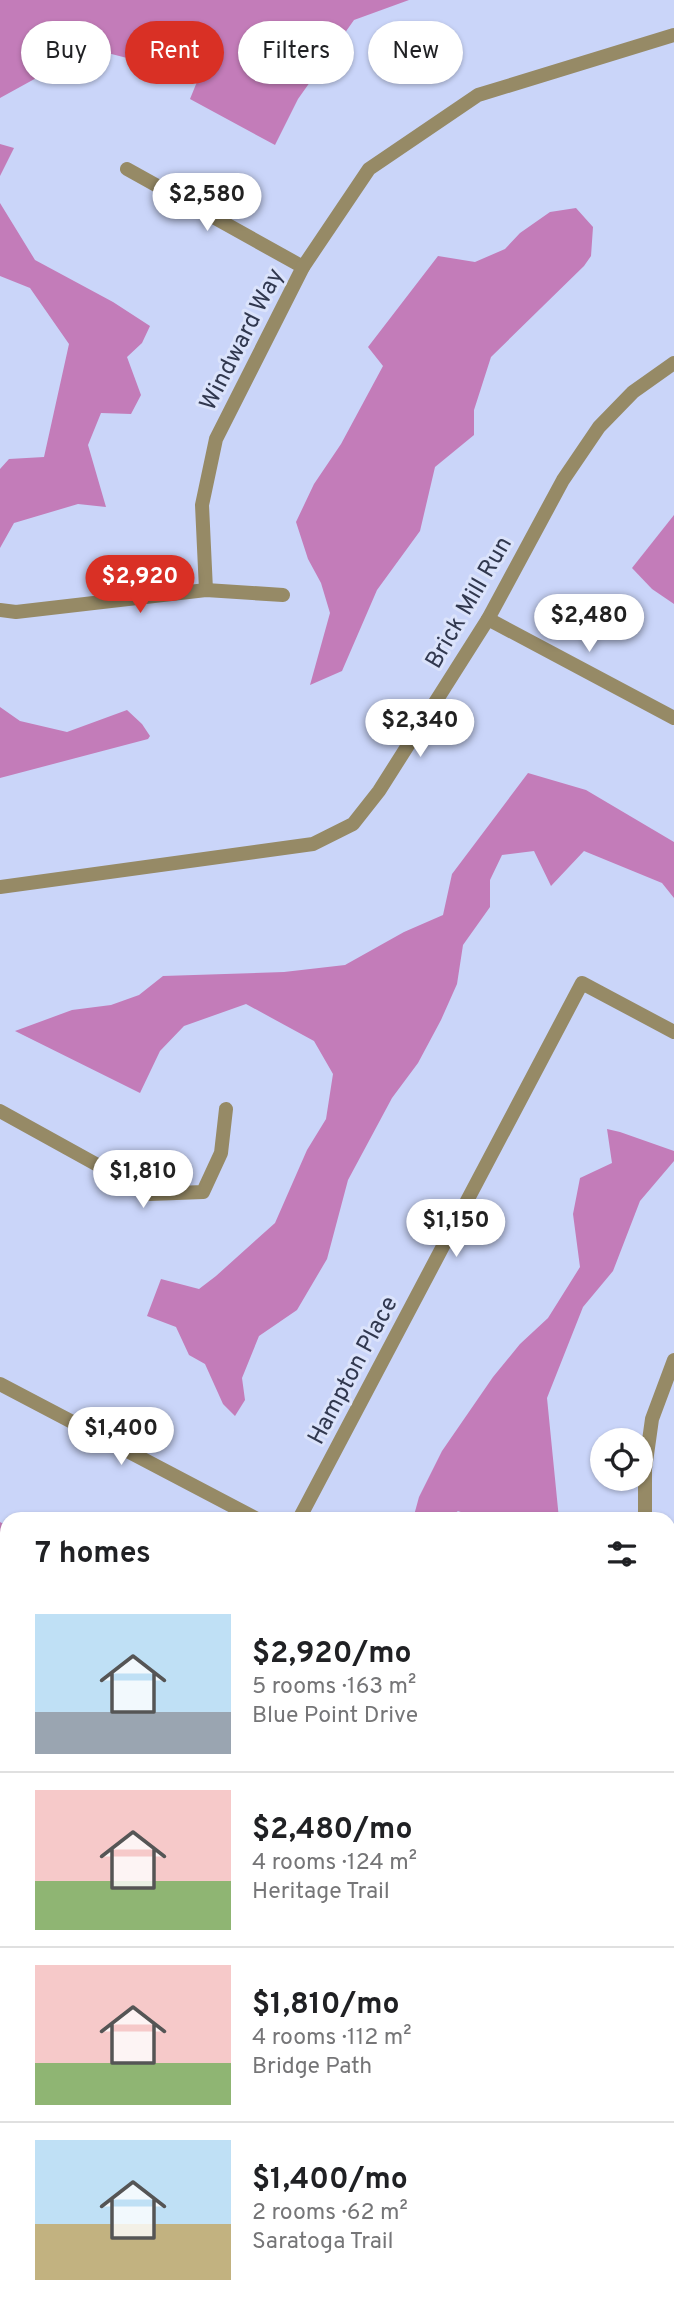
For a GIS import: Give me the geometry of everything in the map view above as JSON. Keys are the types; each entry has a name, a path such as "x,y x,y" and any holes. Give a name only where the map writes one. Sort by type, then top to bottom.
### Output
{"street":[{"name":"Windward Way","path":"206,590 202,505 216,439 303,267 369,169 478,95 674,36"},
{"path":"127,169 303,267"},
{"name":"Brick Mill Run","path":"0,887 313,844 353,824 379,791 488,619 563,480 599,427 633,392 674,363"},
{"path":"0,610 16,612 206,590 283,595"},
{"path":"488,619 674,718"},
{"name":"Hampton Place","path":"303,1512 582,983 674,1032"},
{"path":"0,1111 150,1194 203,1192 221,1153 226,1109"},
{"path":"645,1512 645,1469 652,1419 674,1360"},
{"path":"0,1384 244,1512"}],"shaded area":[{"path":"0,0 409,0 353,21 238,21 238,84 309,84 275,145 190,99 196,84 224,84 224,21 125,21 125,57 111,54 111,21 21,21 21,84 25,84 0,98"},
{"path":"0,144 14,148 0,176"},
{"path":"0,203 35,260 113,302 150,326 142,343 127,357 141,395 131,414 101,413 88,445 106,507 78,504 14,523 0,548 0,469 9,459 44,457 69,344 30,288 0,276"},
{"path":"576,208 593,227 591,256 491,357 474,410 474,435 435,467 420,531 377,590 342,671 310,685 330,613 296,522 314,484 341,444 383,366 368,347 438,256 475,262 505,249 520,233 550,212"},
{"path":"674,515 674,604 652,589 632,568"},
{"path":"0,707 20,721 67,732 127,710 150,736 148,739 0,778"},
{"path":"528,773 586,790 674,842 674,898 662,883 584,851 551,886 534,851 502,855 490,880 490,907 463,945 457,984 441,1020 418,1063 392,1098 348,1180 327,1259 297,1310 259,1336 242,1378 245,1400 235,1416 223,1404 205,1364 189,1355 176,1327 147,1316 161,1279 199,1289 275,1223 307,1150 326,1119 333,1074 314,1041 246,1004 184,1026 160,1051 140,1093 15,1031 72,1010 111,1005 139,995 163,976 284,972 345,965 404,932 443,915 452,874"},
{"path":"607,1129 674,1151 674,1161 640,1201 613,1271 583,1307 547,1398 558,1512 415,1512 419,1497 442,1451 493,1377 520,1344 548,1318 580,1267 573,1214 580,1178 612,1163"}]}
